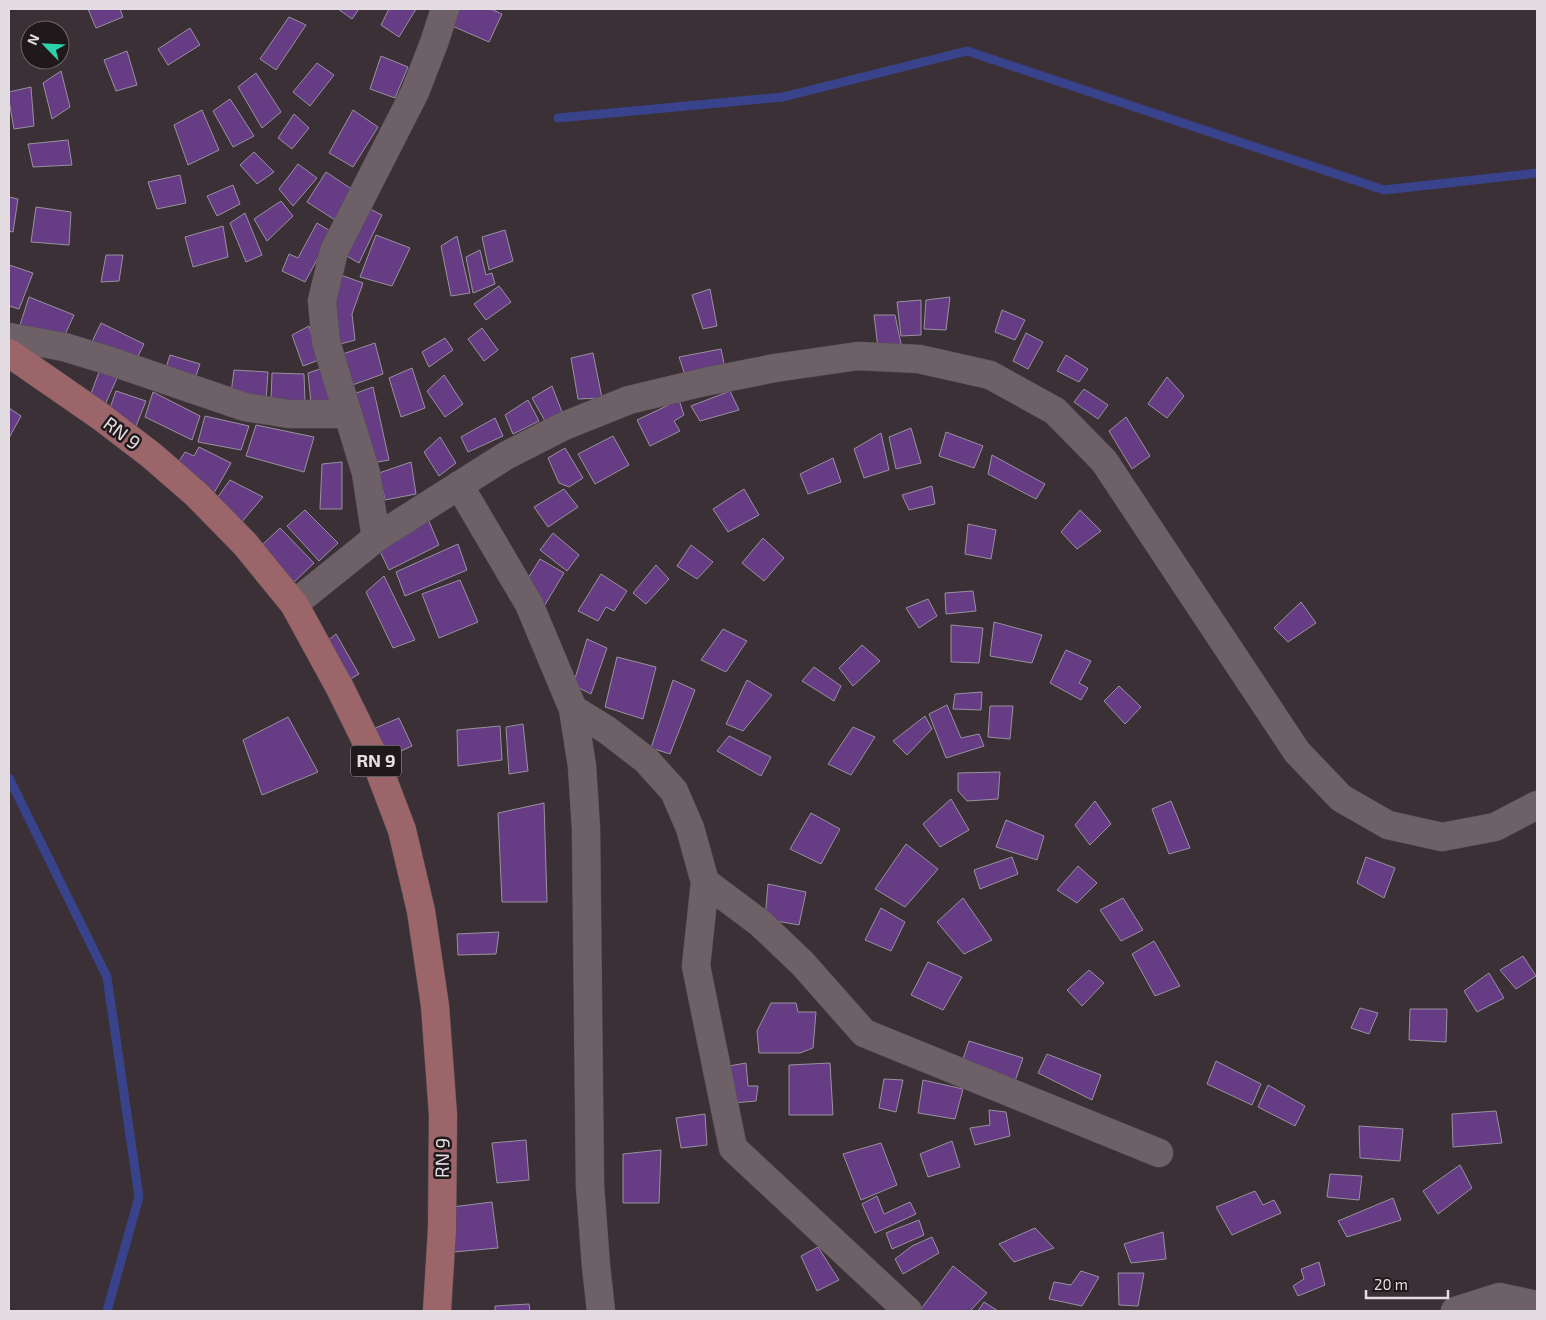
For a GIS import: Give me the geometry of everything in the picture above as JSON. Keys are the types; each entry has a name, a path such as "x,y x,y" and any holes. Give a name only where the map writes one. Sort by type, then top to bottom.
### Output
{"main road":[{"name":"RN 9","path":"9,353 100,416 151,456 188,488 245,544 294,604 340,688 375,760 402,830 422,911 435,1006 443,1115 442,1229 437,1311"}],"street":[{"path":"376,538 366,473 326,342 322,301 334,251 415,92 434,43 444,9"},
{"path":"9,337 64,347 244,406 290,414 348,414"},
{"path":"294,604 376,538 459,485 564,426 629,400 713,380 776,368 858,356 919,359 990,376 1055,411 1104,461 1297,752 1341,798 1388,825 1442,837 1495,827 1537,805"},
{"path":"459,485 529,604 573,709 582,766 586,829 590,1186 601,1311"},
{"path":"573,709 607,730 646,760 674,791 690,828 705,882 696,966 733,1148 908,1311"},
{"path":"705,882 760,923 796,957 864,1033 1160,1153"},
{"path":"1455,1311 1499,1297 1537,1305"}],"building":[{"path":"88,9 120,9 123,17 96,28"},
{"path":"338,9 359,9 352,19"},
{"path":"389,9 416,9 399,37 381,25"},
{"path":"456,9 491,9 502,14 489,42 450,25"},
{"path":"289,17 306,25 276,70 260,59"},
{"path":"190,28 200,45 168,65 158,49"},
{"path":"127,51 137,85 116,91 104,60"},
{"path":"381,56 408,67 395,98 370,89"},
{"path":"317,63 334,75 310,106 293,92"},
{"path":"61,71 70,107 52,119 43,83"},
{"path":"256,73 281,112 262,128 238,87"},
{"path":"31,87 34,126 14,129 9,92"},
{"path":"230,99 254,136 233,147 213,111"},
{"path":"202,110 219,150 188,165 174,125"},
{"path":"353,110 378,127 353,167 329,153"},
{"path":"294,114 309,128 292,149 278,138"},
{"path":"68,140 72,165 33,167 28,144"},
{"path":"254,152 274,172 257,184 240,165"},
{"path":"298,164 317,178 293,206 279,189"},
{"path":"326,172 353,190 335,220 307,202"},
{"path":"180,175 186,203 157,209 148,182"},
{"path":"233,185 240,204 217,216 207,196"},
{"path":"9,197 18,199 13,232 9,231"},
{"path":"281,201 293,216 267,241 254,219"},
{"path":"364,206 382,215 359,263 343,254"},
{"path":"36,207 71,212 69,245 31,242"},
{"path":"245,213 262,255 246,262 230,223"},
{"path":"317,223 332,232 305,282 282,271 289,254 298,258"},
{"path":"223,226 228,257 193,267 185,237"},
{"path":"505,230 513,261 489,270 482,237"},
{"path":"376,235 410,248 392,286 360,277"},
{"path":"457,236 470,293 451,296 441,246"},
{"path":"480,250 486,275 492,273 495,284 473,293 466,257"},
{"path":"106,255 123,255 119,281 101,282"},
{"path":"9,265 33,273 19,309 9,306"},
{"path":"335,273 363,283 352,314 355,340 333,346"},
{"path":"499,286 511,302 486,320 474,304"},
{"path":"710,289 717,326 703,329 692,295"},
{"path":"29,297 74,315 62,341 20,325"},
{"path":"950,297 946,330 924,329 926,300"},
{"path":"921,300 921,335 901,336 897,302"},
{"path":"1002,310 1025,320 1015,340 995,332"},
{"path":"874,315 895,315 901,344 878,348"},
{"path":"101,323 144,344 134,364 89,348"},
{"path":"309,326 319,360 303,366 292,335"},
{"path":"482,328 498,350 484,361 468,339"},
{"path":"1026,333 1043,342 1028,369 1013,361"},
{"path":"445,338 453,350 429,367 422,352"},
{"path":"375,343 383,374 347,387 337,356"},
{"path":"721,349 725,368 686,378 679,357"},
{"path":"593,353 602,398 578,399 571,358"},
{"path":"170,355 200,364 193,384 164,374"},
{"path":"1066,355 1088,369 1079,382 1057,371"},
{"path":"326,367 331,401 311,403 308,373"},
{"path":"412,368 425,408 401,417 389,378"},
{"path":"234,370 268,372 266,401 231,393"},
{"path":"99,372 117,378 104,407 89,399"},
{"path":"272,373 304,374 305,402 271,402"},
{"path":"444,375 463,404 445,417 427,391"},
{"path":"1167,377 1184,396 1167,418 1148,404"},
{"path":"552,386 562,412 545,421 532,398"},
{"path":"373,387 389,460 367,464 348,396"},
{"path":"1084,389 1108,405 1098,419 1074,402"},
{"path":"116,391 146,401 136,426 109,411"},
{"path":"730,391 739,410 700,421 691,406"},
{"path":"153,392 200,416 192,440 145,417"},
{"path":"528,400 539,421 513,434 505,415"},
{"path":"679,400 684,415 674,421 680,431 650,446 637,420"},
{"path":"9,408 21,416 9,438"},
{"path":"205,416 249,426 241,450 198,442"},
{"path":"1126,417 1150,456 1132,469 1109,431"},
{"path":"495,418 503,436 468,452 461,437"},
{"path":"256,425 314,437 304,472 246,456"},
{"path":"911,428 921,463 896,469 889,437"},
{"path":"946,432 983,446 974,468 939,456"},
{"path":"881,433 889,470 864,478 854,449"},
{"path":"613,436 629,465 595,484 578,454"},
{"path":"440,437 456,463 439,476 424,452"},
{"path":"199,447 231,463 214,493 176,466 185,452 194,456"},
{"path":"565,448 583,478 569,487 559,483 548,458"},
{"path":"992,455 1045,484 1036,499 988,474"},
{"path":"833,458 841,482 808,494 800,474"},
{"path":"342,462 342,509 320,509 322,464"},
{"path":"411,462 416,494 385,500 379,473"},
{"path":"230,480 263,497 240,524 215,501"},
{"path":"932,486 935,504 909,510 902,495"},
{"path":"564,489 578,507 548,527 534,507"},
{"path":"744,489 759,515 728,532 713,509"},
{"path":"305,510 338,543 319,561 287,526"},
{"path":"1080,510 1101,531 1077,549 1061,532"},
{"path":"428,519 439,545 389,570 377,545"},
{"path":"968,524 996,530 991,559 965,554"},
{"path":"280,528 314,563 293,583 261,546"},
{"path":"553,533 579,555 567,571 540,550"},
{"path":"763,538 784,558 764,581 742,563"},
{"path":"458,544 467,570 405,596 396,572"},
{"path":"691,545 713,562 697,579 677,566"},
{"path":"540,559 564,573 543,608 525,583"},
{"path":"656,565 669,579 646,604 633,593"},
{"path":"601,574 627,591 614,611 606,607 598,621 578,611"},
{"path":"384,576 415,640 393,648 366,592"},
{"path":"460,580 478,622 439,638 422,594"},
{"path":"973,591 976,611 946,614 945,593"},
{"path":"928,599 937,616 919,628 906,608"},
{"path":"1301,602 1316,623 1288,642 1274,628"},
{"path":"994,622 1042,635 1032,663 990,656"},
{"path":"951,625 983,628 979,663 951,662"},
{"path":"723,629 747,641 726,672 701,660"},
{"path":"336,634 359,674 342,684 322,645"},
{"path":"587,639 607,648 591,694 573,685"},
{"path":"862,645 880,661 853,686 839,668"},
{"path":"1066,650 1091,661 1079,683 1088,688 1081,700 1050,683"},
{"path":"617,657 656,667 643,719 605,707"},
{"path":"814,667 841,686 834,701 802,681"},
{"path":"673,680 695,690 670,754 651,748"},
{"path":"747,680 772,695 743,731 726,724"},
{"path":"1119,686 1141,707 1125,724 1104,701"},
{"path":"982,692 981,710 953,709 955,694"},
{"path":"947,705 961,738 979,734 984,746 946,758 929,714"},
{"path":"990,706 1013,706 1010,739 988,737"},
{"path":"925,716 932,729 907,755 893,741"},
{"path":"288,717 318,772 262,795 243,740"},
{"path":"399,718 412,746 383,759 373,729"},
{"path":"523,724 528,771 509,774 506,727"},
{"path":"500,726 502,760 458,766 457,730"},
{"path":"853,727 875,737 851,775 828,764"},
{"path":"729,736 771,757 761,776 717,751"},
{"path":"1000,772 998,799 967,801 958,791 958,773"},
{"path":"951,799 969,830 940,847 923,824"},
{"path":"1095,801 1111,824 1090,845 1075,825"},
{"path":"1171,801 1190,848 1169,854 1152,809"},
{"path":"544,803 547,902 502,902 498,813"},
{"path":"811,813 840,829 821,864 790,849"},
{"path":"1006,820 1044,836 1037,860 996,847"},
{"path":"906,844 938,869 905,907 875,889"},
{"path":"1012,857 1018,874 980,889 974,870"},
{"path":"1366,857 1395,868 1384,898 1357,883"},
{"path":"1078,866 1097,883 1077,903 1057,890"},
{"path":"768,884 806,892 799,925 765,919"},
{"path":"963,898 992,940 964,954 937,922"},
{"path":"1123,898 1143,930 1121,941 1100,910"},
{"path":"881,908 905,922 891,951 865,940"},
{"path":"499,932 496,954 458,955 457,934"},
{"path":"1154,941 1180,986 1155,996 1132,954"},
{"path":"1523,956 1536,976 1516,989 1500,970"},
{"path":"928,962 962,977 943,1010 911,995"},
{"path":"1089,970 1104,983 1082,1006 1067,990"},
{"path":"1489,973 1504,998 1477,1012 1464,991"},
{"path":"771,1003 796,1003 798,1012 816,1012 813,1048 800,1053 759,1053 757,1031"},
{"path":"1360,1008 1378,1013 1369,1034 1351,1028"},
{"path":"1410,1009 1447,1009 1446,1042 1409,1040"},
{"path":"969,1041 1023,1058 1014,1084 961,1065"},
{"path":"1047,1054 1101,1075 1092,1100 1038,1073"},
{"path":"1216,1061 1261,1084 1252,1105 1207,1084"},
{"path":"746,1063 748,1086 758,1086 756,1101 732,1103 729,1066"},
{"path":"830,1063 833,1115 789,1115 789,1065"},
{"path":"884,1079 903,1080 896,1112 879,1108"},
{"path":"923,1080 963,1089 955,1119 918,1113"},
{"path":"1268,1085 1305,1106 1295,1126 1258,1107"},
{"path":"989,1110 1006,1112 1010,1136 975,1145 970,1128 990,1125"},
{"path":"1496,1111 1502,1143 1453,1147 1452,1114"},
{"path":"705,1114 707,1145 681,1148 676,1118"},
{"path":"1359,1126 1403,1129 1400,1161 1360,1158"},
{"path":"526,1140 529,1180 497,1183 492,1143"},
{"path":"952,1141 960,1167 928,1177 920,1154"},
{"path":"881,1143 897,1185 861,1200 843,1154"},
{"path":"661,1150 659,1203 623,1203 623,1154"},
{"path":"1460,1165 1472,1188 1438,1214 1423,1191"},
{"path":"1330,1174 1362,1176 1359,1200 1327,1197"},
{"path":"1255,1191 1263,1205 1274,1200 1281,1213 1232,1235 1216,1207"},
{"path":"877,1196 884,1214 910,1202 916,1214 875,1233 862,1204"},
{"path":"1393,1198 1401,1220 1347,1237 1338,1221"},
{"path":"492,1202 498,1248 453,1252 452,1207"},
{"path":"919,1220 924,1235 892,1249 886,1233"},
{"path":"1035,1228 1054,1248 1014,1262 999,1244"},
{"path":"1163,1232 1166,1259 1131,1263 1124,1244"},
{"path":"932,1237 939,1253 903,1274 895,1259 912,1246"},
{"path":"818,1247 839,1280 817,1291 801,1256"},
{"path":"1319,1262 1325,1285 1298,1296 1293,1286 1304,1279 1301,1269"},
{"path":"953,1266 987,1293 970,1311 923,1311 921,1309"},
{"path":"1081,1271 1099,1277 1082,1306 1049,1299 1054,1282 1071,1285"},
{"path":"1118,1273 1144,1273 1138,1306 1119,1305"},
{"path":"984,1302 998,1311 978,1311"},
{"path":"529,1304 530,1311 495,1311 495,1306"}],"waterway":[{"path":"558,118 783,97 967,51 1384,190 1537,173"},
{"path":"9,778 107,977 139,1197 107,1311"}]}
